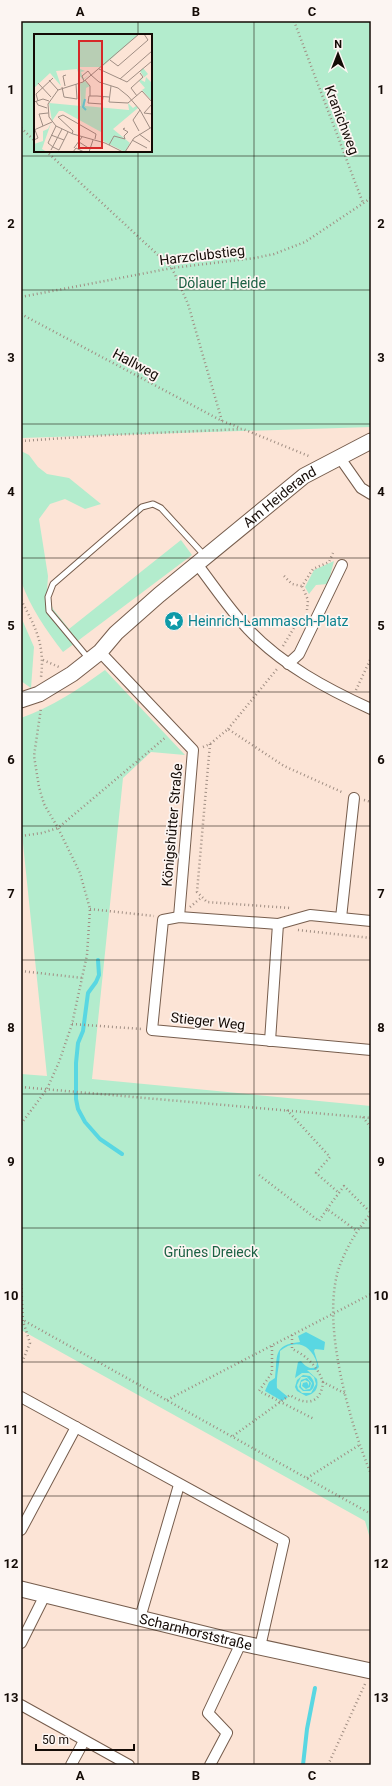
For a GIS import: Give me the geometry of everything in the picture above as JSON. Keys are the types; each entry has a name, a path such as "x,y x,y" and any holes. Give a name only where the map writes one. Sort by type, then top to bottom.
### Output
{"street":[{"name":"Am Heiderand","path":"201,560 304,476 371,441"},
{"path":"340,458 360,488 371,494"},
{"path":"21,700 38,694 72,674 95,656 116,633 201,560 248,630 288,664 351,700 371,709"},
{"path":"288,664 299,654 342,565"},
{"name":"Königshütter Straße","path":"95,656 174,730 193,750 179,916"},
{"path":"341,918 354,798"},
{"path":"163,920 179,916 278,924 310,915 371,921"},
{"name":"Stieger Weg","path":"163,920 152,1030 371,1050"},
{"path":"270,1041 278,924"},
{"path":"21,1397 284,1542 260,1647"},
{"path":"21,1530 76,1427"},
{"path":"140,1618 180,1485"},
{"name":"Scharnhorststraße","path":"21,1589 370,1674"},
{"path":"21,1643 46,1595"},
{"path":"210,1765 227,1733 208,1713 241,1643"},
{"path":"21,1705 129,1765"},
{"path":"71,1765 84,1741"}],"lane":[{"path":"95,656 49,611 48,597 53,584 142,507 153,504 161,508 201,560"}],"path":[{"name":"Kranichweg","path":"294,21 363,203"},
{"path":"21,128 34,140"},
{"path":"47,152 172,268 188,304 222,421"},
{"name":"Harzclubstieg","path":"21,298 172,268 255,258 288,249 305,242 371,198"},
{"name":"Hallweg","path":"21,314 222,421 326,464"},
{"path":"21,441 243,429"},
{"path":"302,586 313,569 330,562 333,553"},
{"path":"284,576 292,584 302,586"},
{"path":"278,655 296,622 305,617 308,600 302,586"},
{"path":"21,600 33,622 41,642 43,660 38,694 42,711 34,756 35,772 44,804 58,828 80,873 90,909 88,955 72,1024 59,1062 47,1089 21,1124"},
{"path":"351,700 371,658"},
{"path":"193,750 210,744 228,729 275,670 288,664"},
{"path":"228,729 284,766 354,798 371,802"},
{"path":"21,836 42,834 58,828 174,730"},
{"path":"210,744 197,892 207,902 304,910 310,915"},
{"path":"90,909 159,917 163,920"},
{"path":"278,924 304,932 371,938"},
{"path":"21,971 83,978"},
{"path":"72,1024 87,1027 152,1030"},
{"path":"21,1087 371,1118"},
{"path":"287,1110 330,1157 316,1173 339,1192"},
{"path":"363,1117 371,1128"},
{"path":"259,1175 319,1221 344,1186 371,1213 357,1231 344,1255 335,1284 333,1314 338,1357 346,1394 360,1444 371,1474"},
{"path":"327,1209 357,1231"},
{"path":"21,1280 22,1320 30,1343 21,1364"},
{"path":"167,1400 371,1294"},
{"path":"22,1320 371,1514"},
{"path":"232,1436 290,1395 302,1402 313,1401 320,1394 323,1382 320,1372 303,1354 292,1349 292,1335"},
{"path":"272,1346 272,1373 260,1391 314,1419"},
{"path":"323,1382 346,1394"},
{"path":"307,1478 360,1444"},
{"path":"328,1765 370,1674"}],"green space":[{"name":"Dölauer Heide","path":"21,21 371,21 371,427 21,438"},
{"path":"21,451 29,455 38,467 47,474 69,478 101,504 85,509 65,499 50,504 39,519 48,576 47,591 53,609 69,629 181,540 192,555 63,652 39,618 21,581"},
{"path":"334,561 328,584 316,585 309,594 305,587 314,570"},
{"path":"21,617 34,647 31,688 21,681"},
{"name":"Grünes Dreieck","path":"105,670 185,755 151,752 123,778 92,1079 371,1106 371,1542 365,1521 21,1330 21,1074 47,1076 21,824 21,718 44,709 65,697"}],"water":[{"path":"306,1332 325,1342 324,1350 315,1349 314,1351 319,1367 316,1370 307,1370 317,1379 317,1388 312,1394 306,1396 297,1391 295,1387 297,1380 303,1375 310,1376 314,1384 310,1391 303,1391 299,1387 301,1380 307,1378 311,1383 310,1387 306,1389 302,1386 303,1383 307,1382 309,1386 309,1382 305,1380 301,1382 301,1387 304,1390 310,1389 312,1383 307,1377 301,1377 297,1385 298,1389 302,1393 311,1393 316,1384 314,1377 309,1373 302,1373 295,1378 298,1362 301,1361 310,1368 316,1367 317,1363 311,1352 302,1345 297,1344 286,1347 280,1351 277,1379 277,1388 288,1397 282,1401 265,1391 269,1382 275,1378 278,1353 281,1349 285,1346 300,1342 298,1336"}],"waterway":[{"path":"98,960 99,975 88,993 83,1031 78,1043 76,1063 76,1099 78,1109 85,1122 100,1139 122,1154"},
{"path":"303,1765 307,1729 315,1688"}],"place":[{"name":"Heinrich-Lammasch-Platz","path":"174,621"}]}
